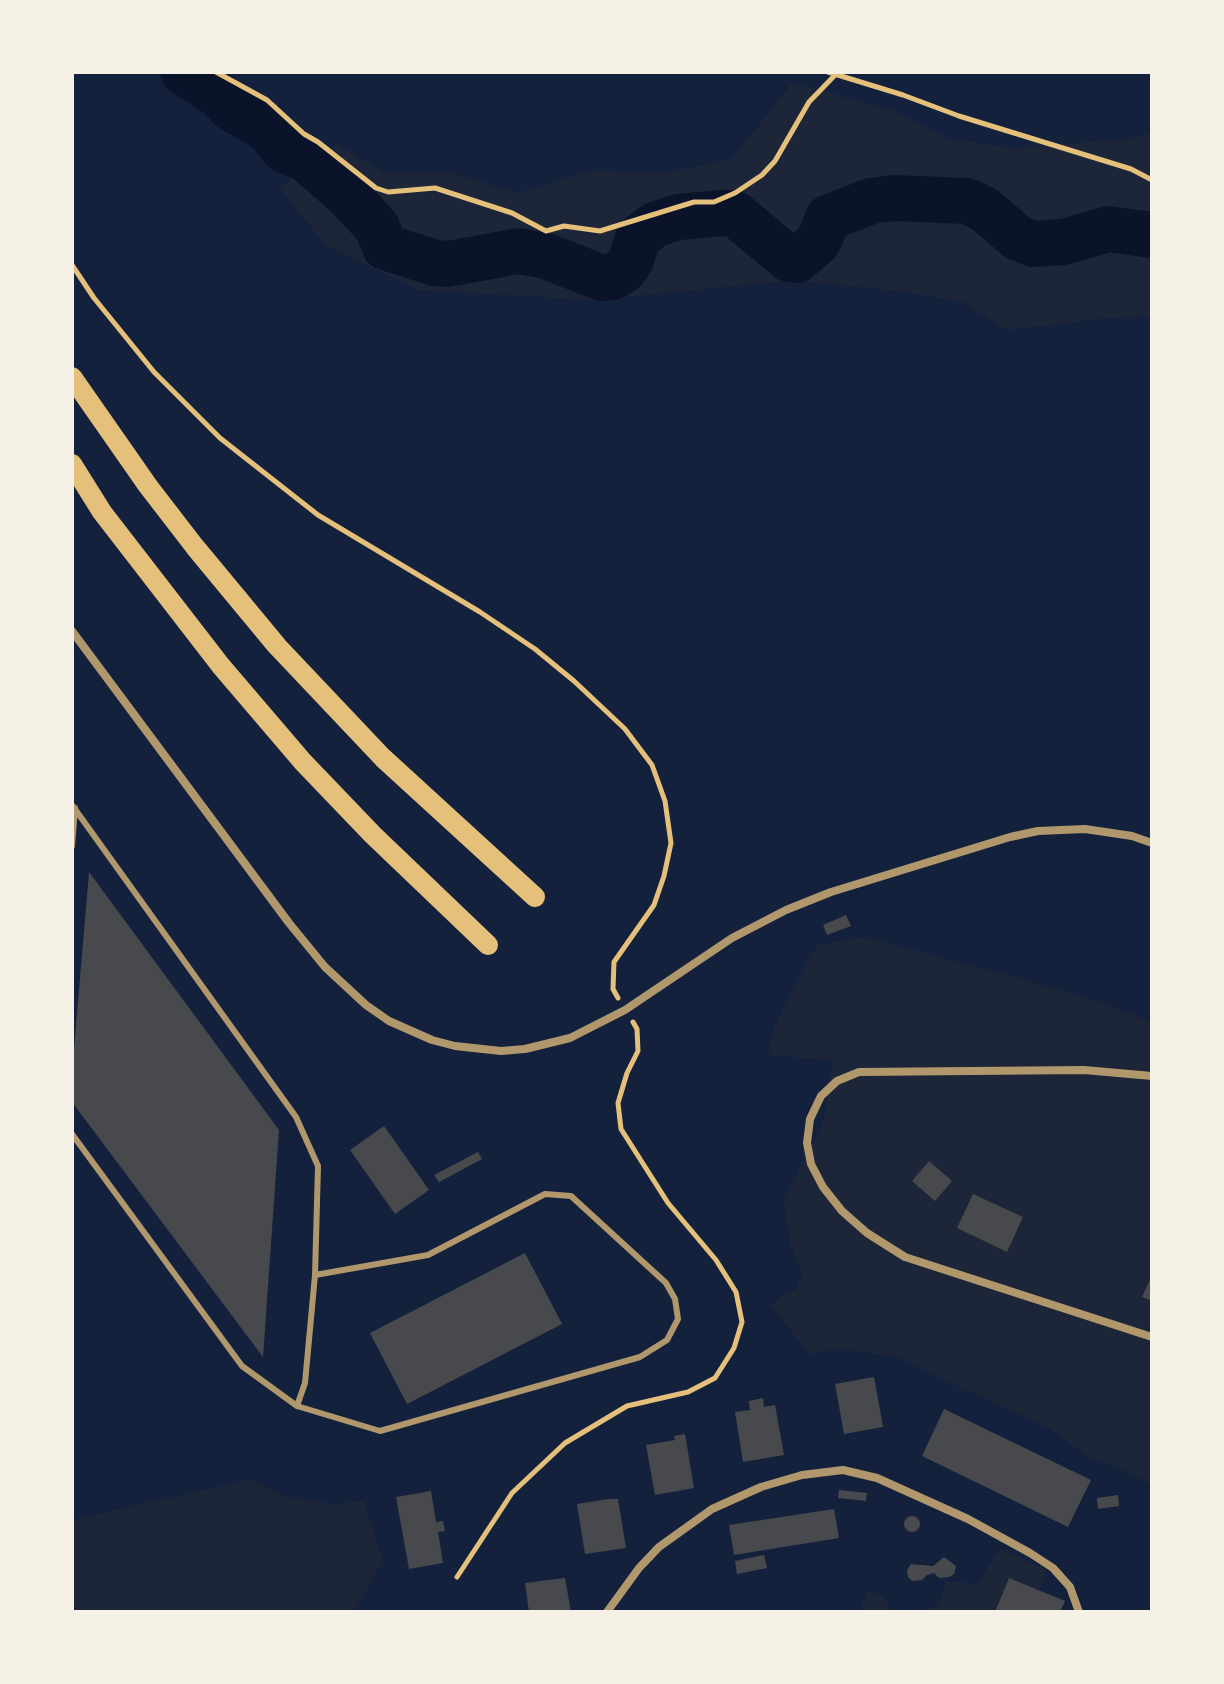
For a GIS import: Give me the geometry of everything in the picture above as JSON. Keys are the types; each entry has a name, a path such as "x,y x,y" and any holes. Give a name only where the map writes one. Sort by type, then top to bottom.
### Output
{"highway":[{"path":"72,377 148,486 277,646 383,758 535,897"},
{"path":"72,464 102,512 231,678 303,762 373,835 488,945"}],"street":[{"path":"72,631 325,967 366,1005 389,1021 421,1036 455,1046 513,1050 570,1038 625,1010 732,938 766,919 831,892 1010,837 1066,829 1104,831 1152,843"},
{"path":"1152,1076 1084,1070 859,1072 837,1081 821,1096 810,1119 807,1143 811,1164 823,1187 842,1211 867,1233 905,1257 1152,1337"},
{"path":"607,1612 639,1568 659,1547 712,1509 802,1475 843,1470 877,1478 968,1519 1030,1553 1053,1568 1070,1587 1079,1612"}],"lane":[{"path":"72,846 73,806"},
{"path":"73,806 296,1117 318,1166 315,1275 305,1383 297,1406"},
{"path":"72,1134 242,1366 297,1406 380,1431 640,1357 667,1340 678,1319 675,1299 666,1283 571,1196 545,1194 428,1255 315,1275"}],"path":[{"path":"216,72 267,100 304,134 376,188 388,192 435,188 512,213 546,231 564,226 600,231 694,202 714,202 735,193 762,175 775,161 809,102 838,73"},
{"path":"828,72 1131,169 1152,180"},
{"path":"72,265 94,298 154,372 220,438 318,515 480,612 535,649 625,729 652,765 665,801 671,843 654,905 614,962 612,978 618,999"},
{"path":"457,1577 512,1493 565,1443 627,1406 688,1392 715,1378 734,1348 742,1322 736,1292 716,1260 668,1203 621,1129 618,1103 638,1051 637,1029 632,1020"}],"shaded area":[{"path":"792,83 886,108 948,139 1016,148 1129,139 1152,132 1152,320 1144,316 1007,330 962,302 906,292 794,280 593,300 419,290 326,246 280,188 336,144 386,173 454,173 517,193 591,171 668,172 732,159"},
{"path":"865,937 1026,980 1106,1004 1152,1023 1152,1485 1119,1468 1090,1458 1051,1430 897,1357 840,1349 809,1354 771,1305 795,1290 802,1276 790,1242 783,1202 823,1124 833,1060 768,1055 774,1027 817,945"},
{"path":"251,1479 285,1496 331,1504 364,1501 383,1560 355,1612 72,1612 72,1520"},
{"path":"1000,1548 1047,1570 1040,1590 1009,1578 995,1612 910,1612 938,1606 945,1581 978,1584"},
{"path":"868,1591 881,1594 894,1612 858,1612"}],"building":[{"path":"89,872 279,1130 263,1357 72,1102"},
{"path":"846,915 851,926 827,935 823,925"},
{"path":"384,1126 429,1190 395,1214 350,1150"},
{"path":"478,1152 482,1159 439,1182 434,1175"},
{"path":"929,1161 952,1181 935,1201 912,1181"},
{"path":"973,1194 1023,1217 1007,1252 957,1228"},
{"path":"525,1253 562,1324 407,1404 370,1333"},
{"path":"1152,1275 1152,1301 1142,1297"},
{"path":"874,1377 883,1427 844,1434 835,1384"},
{"path":"763,1398 764,1407 775,1405 784,1455 743,1462 735,1412 750,1410 749,1401"},
{"path":"944,1409 1091,1480 1068,1527 922,1456"},
{"path":"685,1434 694,1488 655,1495 646,1445 675,1440 674,1436"},
{"path":"839,1490 867,1493 866,1501 838,1498"},
{"path":"431,1491 436,1522 443,1521 445,1531 438,1532 443,1563 409,1569 396,1497"},
{"path":"1118,1495 1119,1506 1098,1509 1097,1498"},
{"path":"618,1499 626,1548 585,1554 577,1504"},
{"path":"834,1509 839,1538 734,1555 729,1525"},
{"path":"909,1516 915,1516 920,1524 918,1530 909,1532 904,1527 904,1521"},
{"path":"764,1555 767,1568 737,1574 735,1561"},
{"path":"944,1557 956,1566 954,1574 949,1577 939,1578 934,1573 922,1580 912,1581 908,1577 907,1570 911,1564 933,1566"},
{"path":"565,1578 571,1612 529,1612 525,1583"},
{"path":"1009,1578 1065,1601 1060,1612 995,1612"}],"waterway":[{"path":"183,72 220,96 231,108 268,130 284,150 306,159 377,227 385,247 435,263 448,264 519,251 546,256 602,278 613,277 624,270 631,260 638,238 654,225 678,217 723,213 735,214 789,259 797,260 818,242 828,218 871,201 894,198 967,201 984,209 1018,238 1033,244 1064,242 1108,229 1152,235"}]}
